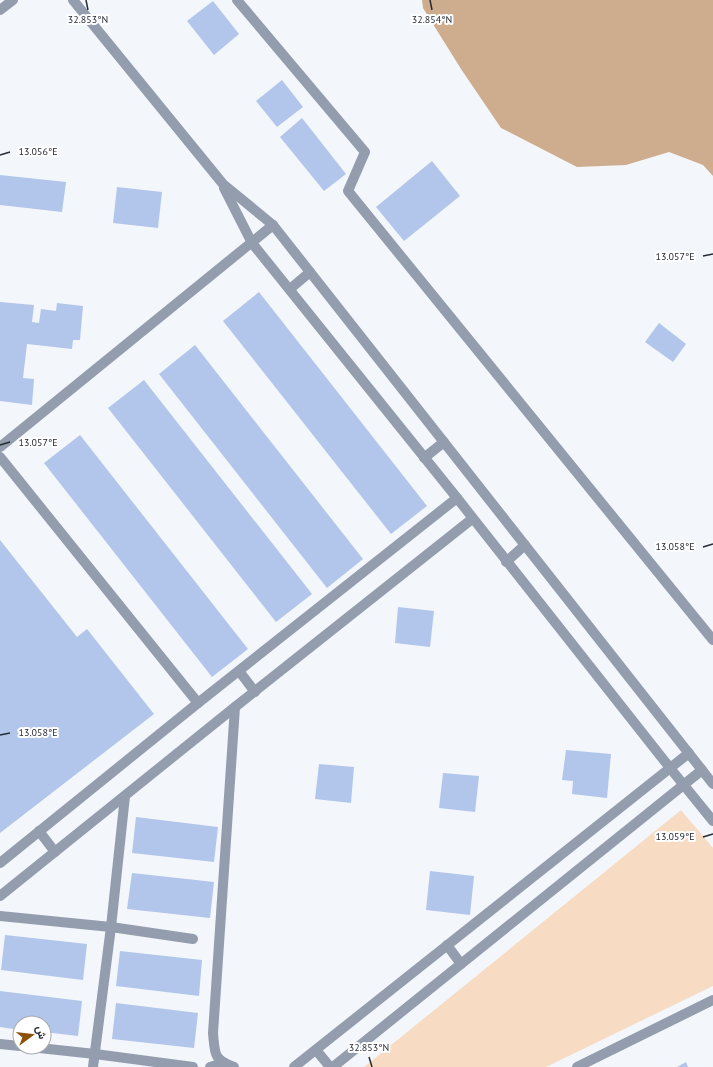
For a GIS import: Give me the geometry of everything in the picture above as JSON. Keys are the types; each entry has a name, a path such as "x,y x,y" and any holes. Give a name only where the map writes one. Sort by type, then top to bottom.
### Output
{"street":[{"path":"0,10 13,0"},
{"path":"73,0 222,184 252,242 713,821"},
{"path":"237,0 365,152 348,191 713,640"},
{"path":"222,184 273,225 713,784"},
{"path":"0,447 273,225"},
{"path":"290,289 310,272"},
{"path":"424,458 444,442"},
{"path":"0,457 198,703"},
{"path":"0,863 198,703 457,498"},
{"path":"0,896 472,519"},
{"path":"506,562 525,545"},
{"path":"239,671 255,692"},
{"path":"234,1067 223,1063 214,1053 213,1033 235,707"},
{"path":"294,1067 689,753"},
{"path":"316,1050 331,1067 702,770"},
{"path":"93,1067 111,927 125,796"},
{"path":"39,831 55,852"},
{"path":"0,916 111,927 193,939"},
{"path":"447,945 461,964"},
{"path":"577,1067 713,1000"},
{"path":"0,1044 12,1045"},
{"path":"52,1049 194,1067"},
{"path":"210,1067 223,1063"}],"shaded area":[{"path":"422,0 713,0 713,176 703,165 669,152 626,165 577,167 501,128 461,69 423,8"},
{"path":"681,810 713,848 713,986 546,1067 364,1067"}],"building":[{"path":"213,1 239,34 214,55 187,21"},
{"path":"282,80 303,107 277,127 256,101"},
{"path":"302,118 346,174 324,191 280,137"},
{"path":"432,161 460,196 404,241 376,207"},
{"path":"0,175 66,182 62,212 0,205"},
{"path":"117,187 162,192 158,228 113,223"},
{"path":"259,292 427,506 391,534 223,321"},
{"path":"0,302 34,305 32,322 39,323 41,309 56,311 57,303 83,306 80,340 73,340 72,349 27,344 23,378 34,379 32,405 0,401"},
{"path":"659,323 686,344 673,362 645,342"},
{"path":"195,345 363,559 327,588 159,374"},
{"path":"144,380 312,594 276,622 108,408"},
{"path":"80,435 248,649 212,677 44,463"},
{"path":"0,540 77,637 87,629 154,714 0,833"},
{"path":"398,607 434,611 430,647 395,643"},
{"path":"566,750 611,754 607,798 572,794 573,781 562,780"},
{"path":"319,764 354,767 351,803 315,799"},
{"path":"443,773 479,776 475,812 439,808"},
{"path":"136,817 218,827 214,862 132,853"},
{"path":"430,871 474,876 470,915 426,910"},
{"path":"132,873 214,882 210,918 127,909"},
{"path":"5,935 87,944 83,980 1,970"},
{"path":"120,951 202,960 199,996 116,986"},
{"path":"0,991 82,1001 78,1036 52,1033 52,1015 12,1015 12,1029 0,1027"},
{"path":"116,1003 198,1013 194,1048 112,1039"},
{"path":"686,1062 688,1067 677,1067"}]}
